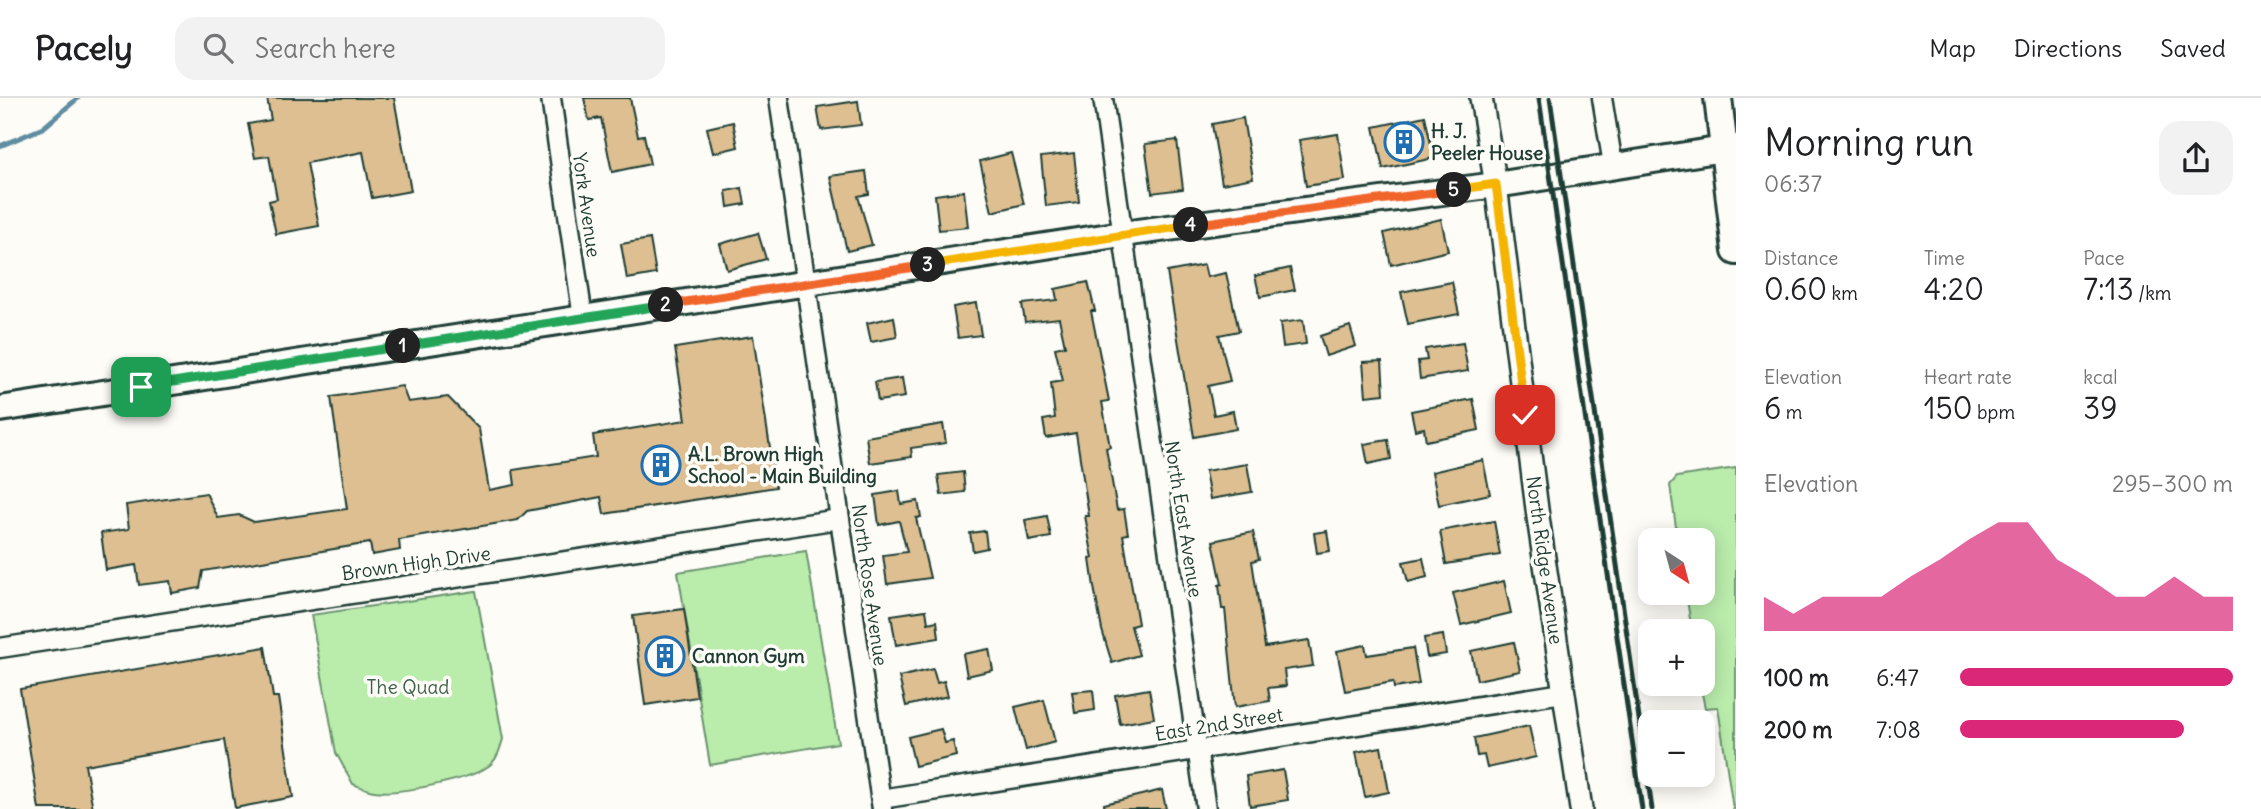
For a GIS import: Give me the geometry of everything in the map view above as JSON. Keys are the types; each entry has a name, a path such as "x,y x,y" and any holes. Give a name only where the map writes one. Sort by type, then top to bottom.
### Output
{"main road":[{"path":"1718,98 1730,148 1736,251"},
{"path":"0,409 1122,234 1496,184 1730,148"}],"street":[{"name":"York Avenue","path":"551,98 583,318"},
{"name":"North Rose Avenue","path":"779,98 881,804"},
{"name":"North East Avenue","path":"1103,98 1206,809"},
{"name":"North Ridge Avenue","path":"1481,98 1496,184 1538,517 1581,809"},
{"path":"1603,102 1613,165"},
{"name":"Brown High Drive","path":"0,648 839,519"},
{"name":"East 2nd Street","path":"881,804 1198,749 1563,693"}],"green space":[{"path":"1736,468 1736,809 1733,809 1718,707 1705,708 1702,696 1715,696 1715,619 1690,619 1688,606 1715,606 1715,528 1676,528 1670,485 1677,477"},
{"path":"806,551 838,743 710,765 678,572"},
{"name":"The Quad","path":"476,591 503,739 496,758 478,772 465,777 415,789 384,792 353,784 336,753 311,615"}],"building":[{"path":"267,98 394,98 411,191 372,198 363,152 307,163 319,226 276,234 269,201 277,199 269,156 255,158 248,124 271,120"},
{"path":"584,98 630,98 638,136 644,135 650,164 612,172 601,118 589,120"},
{"path":"858,101 861,125 821,130 817,107"},
{"name":"H. J. Peeler House","path":"1425,116 1434,158 1383,169 1374,127"},
{"path":"1243,118 1253,178 1222,184 1212,124"},
{"path":"733,122 738,147 713,153 707,128"},
{"path":"1338,134 1345,180 1306,186 1299,140"},
{"path":"1177,140 1183,189 1152,193 1145,144"},
{"path":"1011,153 1024,204 992,212 980,161"},
{"path":"1074,153 1079,202 1046,206 1041,157"},
{"path":"866,171 869,194 858,196 872,245 847,251 830,176"},
{"path":"742,188 745,204 728,207 726,191"},
{"path":"964,191 968,227 939,230 935,195"},
{"path":"1441,219 1448,251 1391,265 1384,233"},
{"path":"758,233 766,259 727,270 720,244"},
{"path":"650,239 656,274 627,279 621,244"},
{"path":"1204,265 1207,277 1226,273 1239,331 1219,335 1230,381 1208,386 1214,415 1233,411 1236,429 1194,437 1167,272"},
{"path":"1290,268 1295,290 1260,297 1255,276"},
{"path":"1088,282 1109,401 1102,402 1110,447 1106,448 1117,510 1124,509 1128,534 1123,535 1138,624 1131,626 1139,655 1112,663 1102,630 1094,587 1090,559 1093,558 1085,516 1089,516 1076,433 1046,438 1043,420 1055,418 1051,383 1063,381 1055,348 1065,346 1059,318 1025,322 1022,304 1057,300 1055,289"},
{"path":"1452,282 1459,314 1408,324 1401,292"},
{"path":"976,303 981,335 958,338 953,307"},
{"path":"894,317 897,337 871,342 867,323"},
{"path":"1303,320 1306,344 1283,347 1280,323"},
{"path":"1350,326 1356,346 1326,356 1320,336"},
{"name":"A.L. Brown High School - Main Building","path":"753,336 776,487 604,514 601,497 527,511 518,520 399,540 400,550 372,555 370,543 203,571 200,588 172,593 170,581 139,585 136,565 106,570 101,533 129,529 126,505 206,493 218,518 239,515 254,522 347,509 331,397 402,386 408,402 448,397 479,429 489,490 515,485 513,470 596,457 593,435 686,420 675,348"},
{"path":"1463,343 1468,371 1420,379 1418,361 1427,360 1425,349"},
{"path":"1382,361 1384,394 1366,396 1363,362"},
{"path":"902,378 905,397 878,401 875,382"},
{"path":"1473,399 1479,430 1426,441 1424,428 1415,430 1411,411"},
{"path":"943,424 946,443 911,448 912,457 870,463 866,437"},
{"path":"1388,440 1391,459 1368,464 1364,444"},
{"path":"1483,460 1490,494 1439,505 1432,472"},
{"path":"1247,464 1252,492 1210,499 1205,471"},
{"path":"963,472 965,492 941,495 938,475"},
{"path":"899,491 901,504 918,501 921,517 916,518 930,578 887,584 883,555 907,552 899,521 879,525 875,495"},
{"path":"1047,516 1051,537 1029,541 1025,520"},
{"path":"1494,521 1500,555 1446,564 1440,531"},
{"path":"985,531 987,548 973,551 970,533"},
{"path":"1327,531 1330,551 1317,553 1314,533"},
{"path":"1253,532 1259,559 1252,561 1265,647 1309,640 1313,666 1284,670 1286,686 1268,688 1270,701 1235,707 1225,609 1222,609 1219,585 1222,584 1213,541"},
{"path":"1423,558 1427,577 1408,582 1403,562"},
{"path":"1504,581 1511,613 1461,625 1453,593"},
{"name":"Cannon Gym","path":"684,609 697,697 645,705 633,616"},
{"path":"926,610 928,623 937,621 939,638 896,645 891,615"},
{"path":"1443,635 1446,654 1427,657 1424,638"},
{"path":"1514,642 1520,671 1477,680 1471,651"},
{"path":"1365,645 1367,655 1413,648 1419,684 1394,688 1393,682 1345,691 1337,651"},
{"path":"265,647 273,697 278,697 293,797 235,808 224,740 85,765 93,809 39,809 20,689"},
{"path":"989,649 993,670 967,676 963,654"},
{"path":"933,669 937,683 944,681 948,696 906,706 899,677"},
{"path":"1149,689 1154,718 1120,724 1115,695"},
{"path":"1093,690 1095,710 1075,713 1072,692"},
{"path":"1044,700 1055,742 1026,750 1015,707"},
{"path":"1529,726 1536,757 1487,768 1484,755 1477,756 1474,738"},
{"path":"941,729 945,743 953,741 956,756 915,766 908,737"},
{"path":"1381,747 1389,792 1365,797 1356,752"},
{"path":"1283,770 1288,800 1250,806 1246,776"},
{"path":"1162,790 1166,809 1105,809 1104,804"}],"waterway":[{"path":"0,146 43,128 78,98"}],"railway":[{"path":"1539,98 1642,809"},
{"path":"1550,98 1652,809"}],"place":[{"name":"H. J. Peeler House","path":"1404,142"},
{"name":"A.L. Brown High School - Main Building","path":"661,465"},
{"name":"Cannon Gym","path":"665,656"}],"route":[{"path":"141,387 1122,234 1496,184 1525,415"}]}
